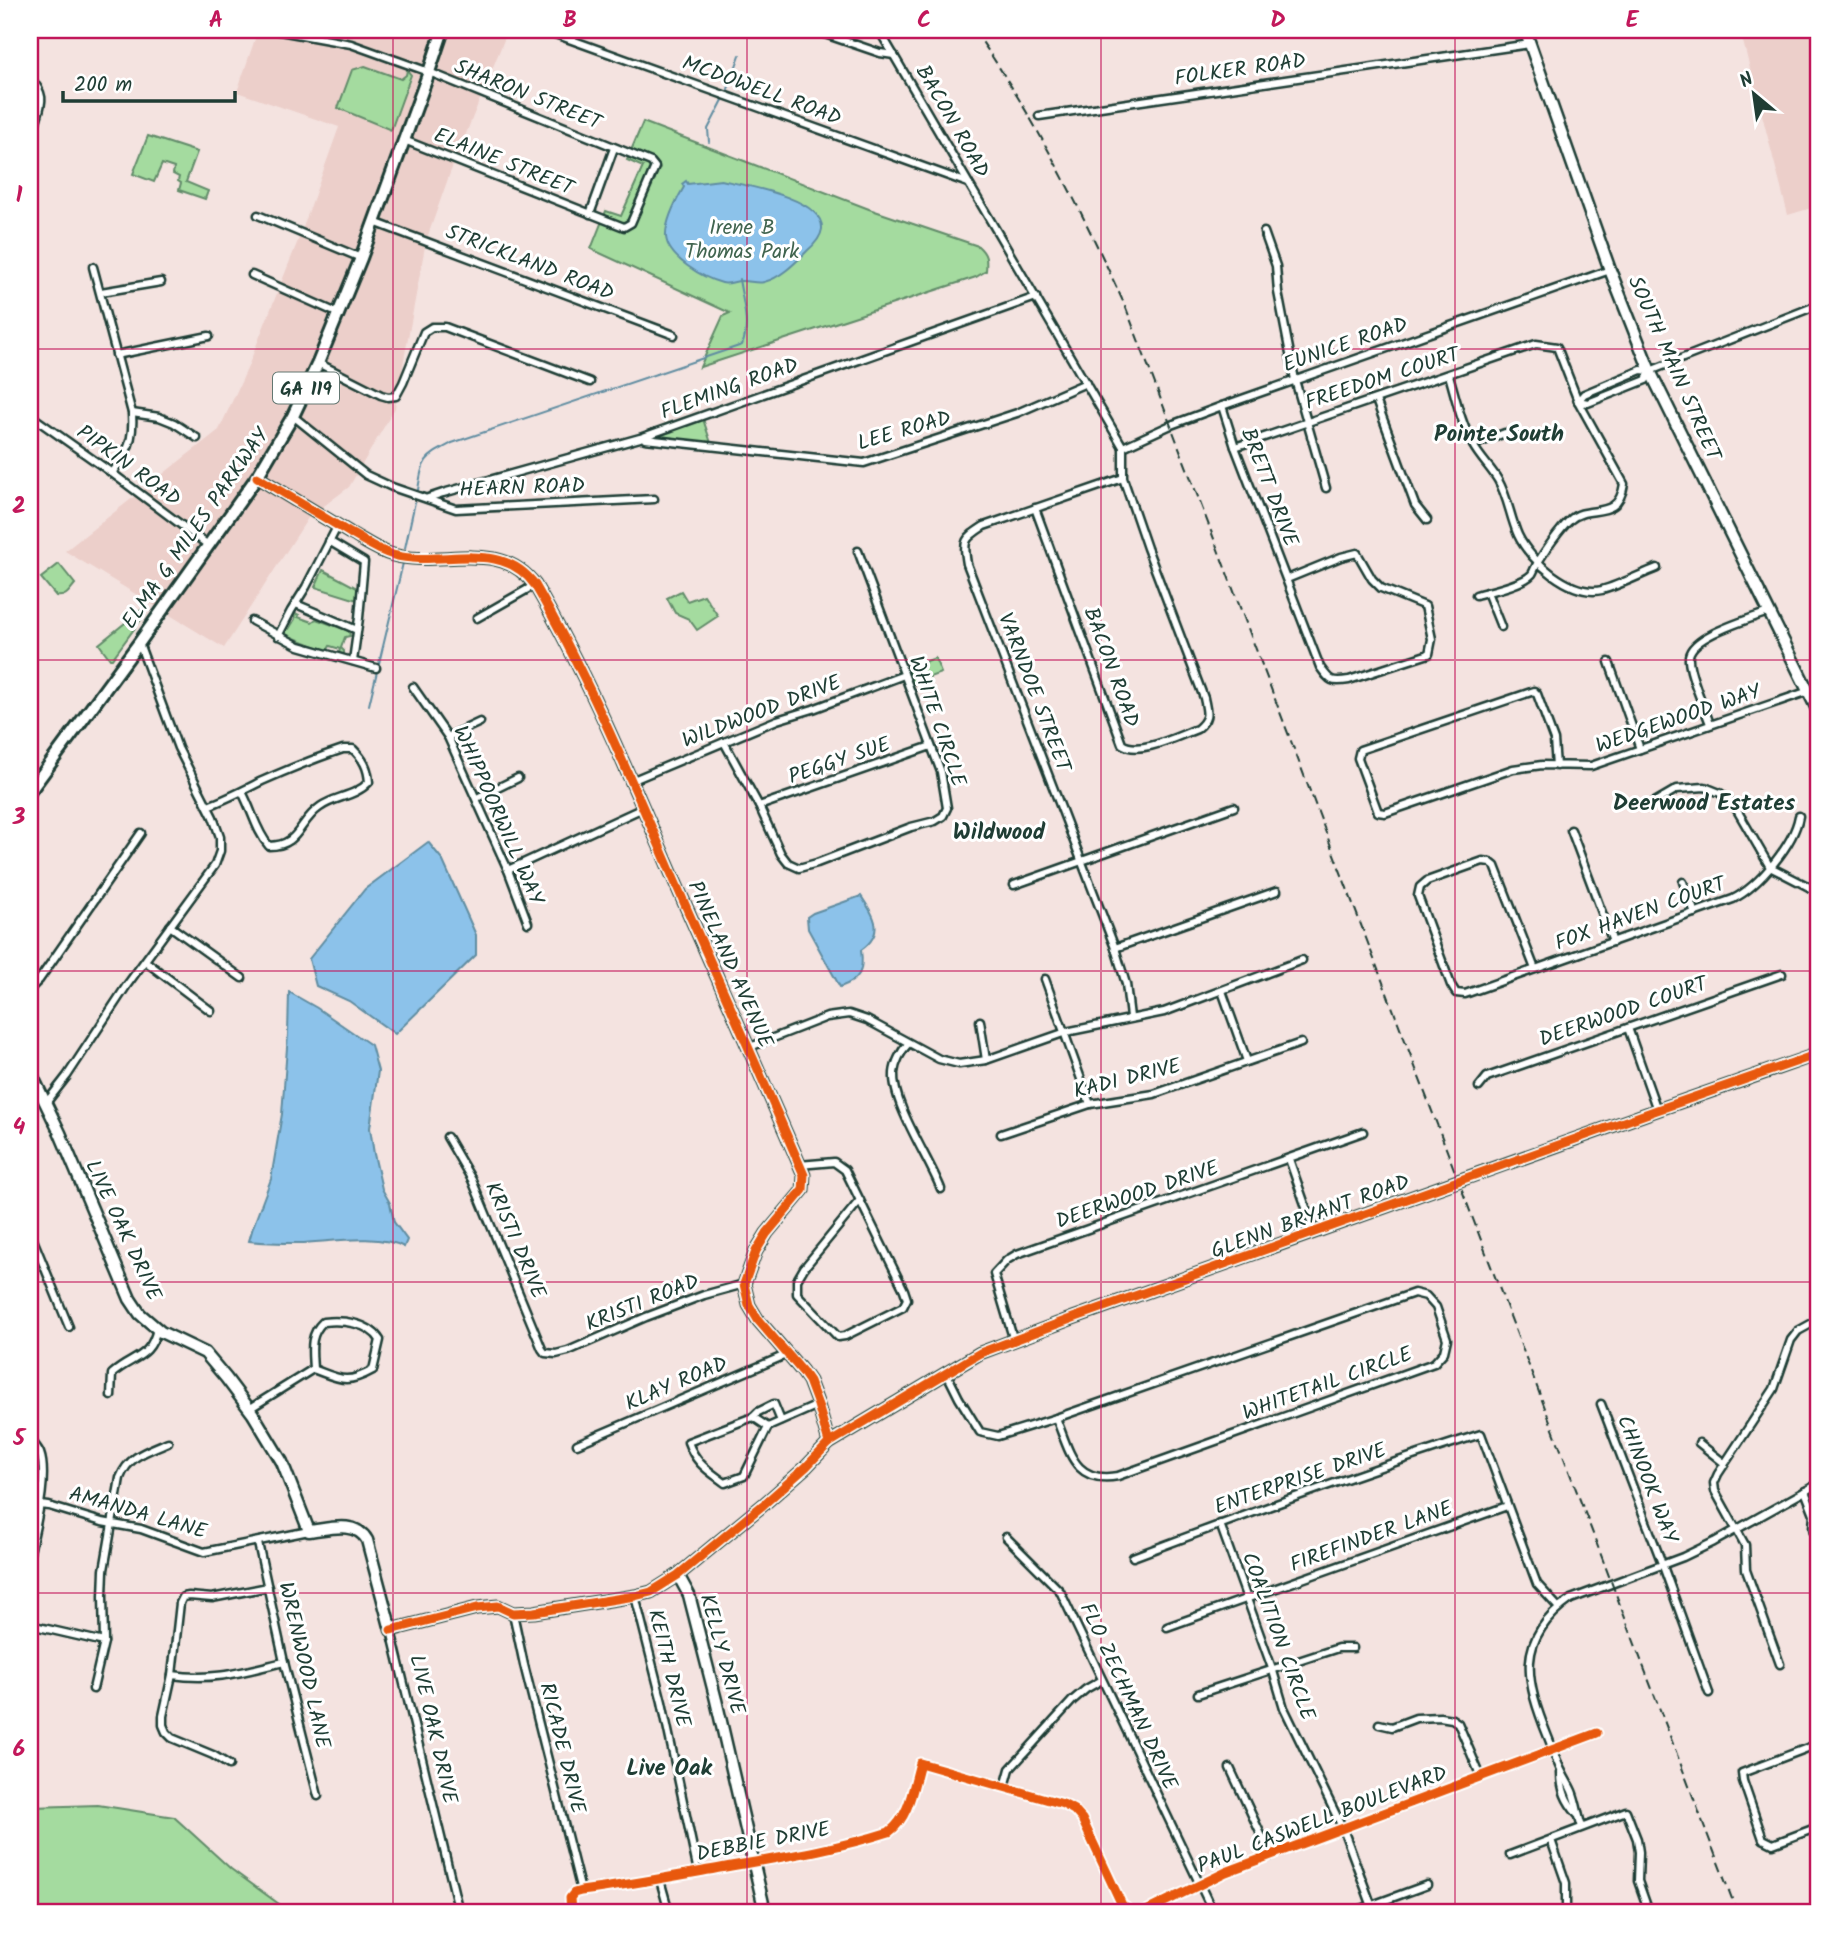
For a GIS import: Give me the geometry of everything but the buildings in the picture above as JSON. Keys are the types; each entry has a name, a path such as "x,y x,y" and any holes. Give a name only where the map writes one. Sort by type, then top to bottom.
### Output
{"main road":[{"name":"ELMA G MILES PARKWAY","path":"30,790 257,477 293,416 361,258 443,30"}],"street":[{"name":"SHARON STREET","path":"274,30 351,44 429,72 652,163 655,167 630,225 624,227 590,214"},
{"name":"MCDOWELL ROAD","path":"544,30 968,183"},
{"path":"813,30 880,53 894,55"},
{"name":"BACON ROAD","path":"879,30 1123,447"},
{"name":"SOUTH MAIN STREET","path":"1525,30 1610,270 1650,371 1818,710"},
{"name":"FOLKER ROAD","path":"1039,116 1530,44"},
{"path":"30,78 38,87 43,100 36,122"},
{"name":"ELAINE STREET","path":"404,140 590,214"},
{"path":"590,214 614,148"},
{"path":"258,215 361,258"},
{"name":"STRICKLAND ROAD","path":"374,222 674,335"},
{"path":"1264,232 1276,266 1278,292 1295,380 1326,488"},
{"path":"93,267 132,414 130,444 125,457 112,473"},
{"name":"EUNICE ROAD","path":"1123,447 1222,406 1610,270"},
{"path":"252,275 337,313"},
{"path":"101,292 161,282"},
{"name":"FLEMING ROAD","path":"428,498 640,438 1037,297"},
{"path":"1578,401 1588,403 1646,380 1650,371 1818,304"},
{"path":"318,363 382,395 396,396 424,332 432,327 445,327 590,382"},
{"path":"116,355 209,336"},
{"name":"FREEDOM COURT","path":"1235,447 1539,345 1557,347 1578,401"},
{"path":"1449,375 1461,419 1473,445 1498,480 1518,536 1538,563 1558,578 1591,591 1601,590 1657,568"},
{"name":"LEE ROAD","path":"640,438 864,463 1017,413 1086,383"},
{"path":"1376,400 1415,505 1427,520"},
{"path":"1476,596 1531,575 1569,520 1578,514 1606,510 1623,495 1624,484 1578,401"},
{"name":"BRETT DRIVE","path":"1222,406 1235,447 1320,667 1332,681 1349,680 1429,654 1432,639 1425,606 1381,588 1372,579 1357,553 1287,579"},
{"path":"132,414 159,417 197,438"},
{"name":"PIPKIN ROAD","path":"30,415 208,545"},
{"name":"HEARN ROAD","path":"293,416 366,475 456,509 654,499"},
{"path":"1473,445 1505,433 1516,436"},
{"path":"1123,447 1123,478"},
{"name":"PINELAND AVENUE","path":"257,477 391,555 413,558 485,557 518,569 535,585 566,641 643,808 804,1175 803,1190 761,1242 744,1284"},
{"name":"BACON ROAD","path":"1035,508 1122,744 1129,749 1140,749 1169,740 1197,729 1208,715 1123,478"},
{"name":"VARNDOE STREET","path":"1123,478 984,526 968,536 964,545 967,564 1115,948 1126,984 1130,1017"},
{"path":"278,636 338,526"},
{"path":"329,541 364,562 353,661"},
{"name":"WHITE CIRCLE","path":"724,742 760,806 781,854 788,863 799,868 943,816 947,808 941,772 858,551"},
{"path":"477,618 535,585"},
{"path":"1487,592 1501,627"},
{"path":"296,604 357,630"},
{"path":"1710,724 1691,670 1689,656 1693,647 1703,638 1768,612"},
{"path":"252,621 299,646 376,668"},
{"path":"46,1103 215,865 220,851 220,836 178,748 139,643"},
{"path":"1609,663 1640,749"},
{"name":"WILDWOOD DRIVE","path":"631,782 777,720 904,675"},
{"name":"WHIPPOORWILL WAY","path":"413,687 448,737 508,870 528,923"},
{"name":"WEDGEWOOD WAY","path":"1556,766 1554,740 1534,691 1360,750 1358,758 1378,812 1385,813 1513,769 1535,765 1556,766 1591,766 1809,691"},
{"path":"448,737 481,722"},
{"name":"PEGGY SUE","path":"760,806 931,746"},
{"path":"208,806 273,776 343,749 353,748 369,771 369,782 362,790 320,806 284,846 269,846 261,836 242,792"},
{"path":"477,798 518,778"},
{"path":"1653,803 1677,789 1705,787 1720,793 1734,805 1770,867 1818,890"},
{"path":"1014,885 1234,807"},
{"path":"508,870 643,808"},
{"name":"FOX HAVEN COURT","path":"1535,969 1495,866 1490,862 1483,861 1427,881 1420,887 1418,897 1451,985 1456,993 1465,994 1695,913 1747,892 1770,867 1797,830 1799,816"},
{"path":"1571,830 1613,942"},
{"path":"30,989 39,980 141,833"},
{"path":"1683,882 1695,913"},
{"path":"1115,948 1277,891"},
{"path":"170,926 242,978"},
{"path":"750,1047 827,1017 849,1014 867,1020 939,1059 959,1064 986,1060 1066,1032 1164,1012 1302,960"},
{"path":"145,961 211,1011"},
{"name":"DEERWOOD COURT","path":"1479,1087 1487,1077 1782,974"},
{"path":"1045,979 1090,1104"},
{"path":"1222,991 1247,1061"},
{"path":"980,1021 986,1060"},
{"path":"1628,1028 1657,1110"},
{"name":"KADI DRIVE","path":"1001,1134 1090,1104 1154,1094 1301,1043"},
{"path":"908,1044 901,1051 894,1071 900,1101 941,1189"},
{"name":"GLENN BRYANT ROAD","path":"829,1443 980,1353 1085,1313 1818,1054"},
{"name":"LIVE OAK DRIVE","path":"30,1071 130,1299 140,1314 157,1328 205,1353 249,1409 282,1462 309,1531 351,1527 362,1532 367,1540 459,1912"},
{"name":"DEERWOOD DRIVE","path":"1014,1341 994,1274 1017,1254 1363,1132"},
{"name":"KRISTI DRIVE","path":"447,1136 472,1180 542,1349 545,1353 552,1354"},
{"path":"1289,1158 1315,1233"},
{"path":"800,1166 834,1162 845,1170 860,1200 907,1299 903,1307 838,1337 797,1294 797,1280 860,1200"},
{"path":"30,1232 69,1327"},
{"path":"678,1575 778,1493 829,1443 809,1381 758,1320 749,1305 744,1284"},
{"name":"KRISTI ROAD","path":"552,1354 576,1347 704,1295 744,1284"},
{"name":"WHITETAIL CIRCLE","path":"946,1372 958,1398 980,1432 998,1436 1414,1293 1426,1296 1436,1307 1447,1339 1444,1352 1434,1363 1118,1476 1103,1479 1089,1475 1075,1462 1056,1418"},
{"path":"1780,1664 1746,1570 1745,1545 1715,1491 1714,1483 1724,1463 1774,1389 1791,1340 1798,1331 1818,1320"},
{"path":"323,1322 359,1324 375,1331 380,1340 373,1370 358,1378 341,1380 313,1369 315,1330 323,1322"},
{"path":"111,1396 112,1374 148,1350 154,1341 157,1328"},
{"name":"KLAY ROAD","path":"578,1444 788,1354"},
{"path":"249,1409 313,1369"},
{"path":"781,1421 774,1404 753,1417 688,1442 699,1464 726,1483 744,1476 768,1427 818,1405"},
{"name":"CHINOOK WAY","path":"1601,1404 1709,1692"},
{"path":"753,1417 768,1427"},
{"name":"ENTERPRISE DRIVE","path":"1133,1557 1220,1524 1481,1434 1507,1506"},
{"path":"30,1439 40,1452 42,1473 30,1553"},
{"path":"93,1689 104,1643 104,1570 120,1478 124,1467 135,1457 168,1441"},
{"path":"1699,1443 1724,1463"},
{"path":"1582,1828 1573,1793 1561,1771 1535,1705 1529,1672 1536,1639 1545,1622 1571,1600 1663,1566 1714,1542 1818,1484"},
{"path":"1805,1491 1814,1514 1813,1528 1818,1549"},
{"name":"AMANDA LANE","path":"39,1505 141,1529 204,1552 309,1531"},
{"path":"1507,1506 1537,1584 1559,1608"},
{"name":"FIREFINDER LANE","path":"1167,1627 1507,1506"},
{"name":"COALITION CIRCLE","path":"1220,1524 1284,1708 1343,1829 1373,1909"},
{"name":"FLO ZECHMAN DRIVE","path":"1006,1537 1059,1591 1213,1912"},
{"name":"WRENWOOD LANE","path":"258,1543 284,1662 318,1796"},
{"name":"KELLY DRIVE","path":"391,1630 477,1608 498,1606 513,1613 534,1612 635,1596 651,1592 678,1575 689,1595 765,1912"},
{"path":"229,1765 213,1755 180,1742 166,1732 163,1725 180,1602 183,1597 212,1598 268,1587"},
{"name":"KEITH DRIVE","path":"635,1596 662,1702 698,1872"},
{"name":"RICADE DRIVE","path":"513,1613 581,1891"},
{"path":"30,1625 104,1643"},
{"path":"1198,1694 1338,1648 1353,1648"},
{"path":"172,1675 220,1677 284,1662"},
{"path":"1005,1787 1010,1769 1073,1700 1102,1680"},
{"path":"1379,1724 1392,1727 1416,1718 1452,1719 1458,1723 1481,1777"},
{"name":"PAUL CASWELL BOULEVARD","path":"919,1763 1063,1804 1074,1810 1082,1819 1122,1905 1131,1912 1144,1912 1226,1872 1597,1733"},
{"path":"1818,1744 1742,1773 1763,1839 1773,1844 1818,1827"},
{"name":"DEBBIE DRIVE","path":"571,1912 570,1898 581,1891 754,1863 889,1832 905,1810 919,1763"},
{"path":"1230,1768 1271,1856"},
{"path":"1510,1855 1626,1811 1637,1839 1638,1881 1649,1912"},
{"path":"1550,1840 1566,1883 1566,1912"},
{"path":"660,1880 669,1912"},
{"path":"1353,1912 1373,1909 1427,1885"}],"shaded area":[{"path":"258,30 508,30 450,173 426,241 395,408 349,487 308,518 224,648 65,551 219,430 247,369 301,233 339,127 237,92"},
{"path":"1740,30 1818,30 1818,206 1788,215"}],"green space":[{"path":"365,66 401,79 407,70 411,75 391,130 338,108 352,70"},
{"name":"Irene B Thomas Park","path":"643,122 869,209 978,246 986,257 986,271 976,277 700,367 723,316 730,313 591,249 606,211 621,216 643,167 627,160"},
{"path":"148,136 197,152 186,182 208,191 205,199 179,190 181,183 178,181 179,177 173,174 174,168 162,164 154,182 133,174"},
{"path":"702,416 712,446 650,439 650,435"},
{"path":"59,564 75,584 67,593 56,596 41,578"},
{"path":"323,570 359,589 357,600 315,587"},
{"path":"681,591 687,601 704,595 718,616 697,630 689,619 675,613 667,598"},
{"path":"141,610 145,614 110,659 99,644"},
{"path":"297,614 298,617 312,622 316,619 349,631 350,636 345,637 341,648 344,654 339,653 340,649 330,646 327,651 284,634 284,628 289,629 295,619 294,615"},
{"path":"935,658 941,673 910,684 905,669"},
{"path":"30,1804 32,1807 98,1805 174,1817 231,1869 290,1912 30,1912"}],"water":[{"path":"721,180 797,201 819,218 822,229 819,238 788,269 764,282 725,283 696,272 668,245 667,225 684,187 682,184 686,181 688,184"},
{"path":"428,842 442,859 476,935 476,955 395,1034 349,1001 316,986 309,959 365,889"},
{"path":"861,896 873,917 875,930 869,943 861,950 862,964 859,974 840,987 808,929 807,917"},
{"path":"289,992 371,1045 378,1071 370,1128 374,1154 382,1189 390,1203 394,1222 407,1240 404,1247 367,1239 300,1243 249,1241 271,1179 282,1114"}],"waterway":[{"path":"728,89 740,55"},
{"path":"709,142 708,129 723,100"},
{"path":"418,490 426,460 452,443 742,345 746,321 739,279"},
{"path":"405,548 415,502"},
{"path":"369,705 403,563"}],"railway":[{"path":"974,30 1017,96 1056,165 1126,308 1737,1912"}],"cycle path":[{"path":"257,477 387,553 411,558 487,558 505,562 521,570 535,585 606,725 804,1175 803,1190 767,1233 756,1251 744,1284 749,1305 758,1320 809,1381 829,1443"},
{"path":"391,1630 477,1608 498,1606 513,1613 534,1612 651,1592 678,1575 763,1505 829,1443 980,1353 1818,1054"},
{"path":"571,1912 570,1898 581,1891 794,1855 889,1832 906,1810 920,1763 1063,1804 1074,1810 1082,1819 1122,1905 1131,1912 1144,1912 1226,1872 1597,1733"}],"district":[{"name":"Pointe South","path":"1499,433"},
{"name":"Deerwood Estates","path":"1704,802"},
{"name":"Wildwood","path":"999,831"},
{"name":"Live Oak","path":"669,1767"}]}
